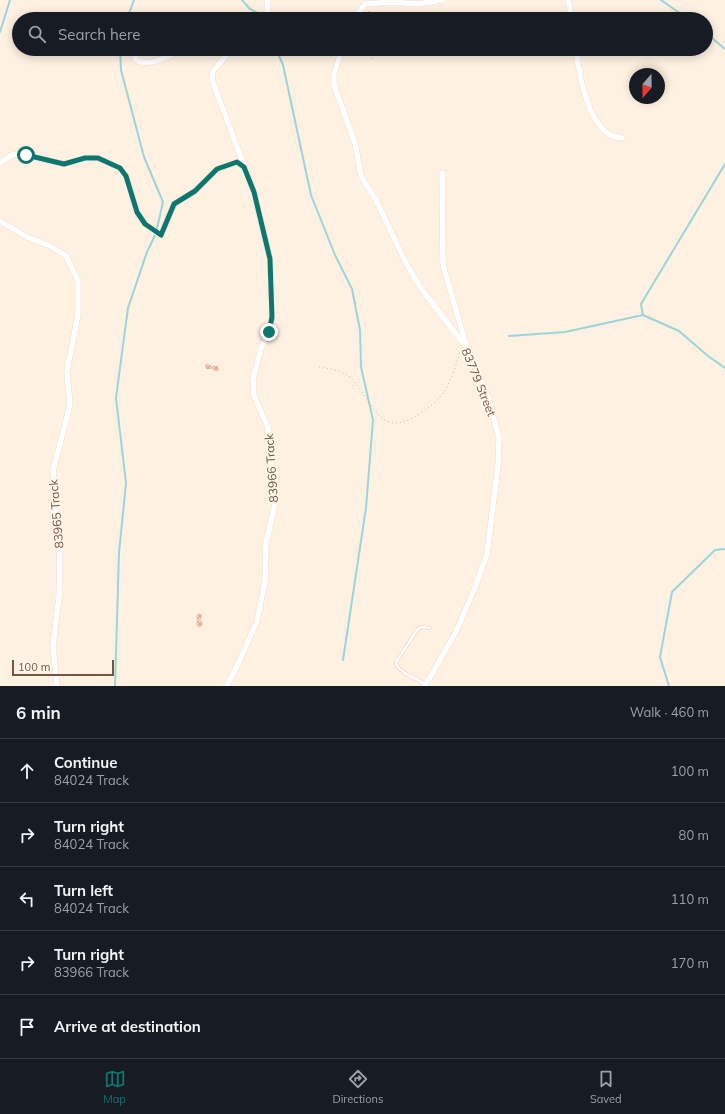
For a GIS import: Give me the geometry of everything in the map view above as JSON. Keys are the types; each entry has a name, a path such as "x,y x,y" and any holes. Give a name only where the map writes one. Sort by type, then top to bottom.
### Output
{"street":[{"path":"267,0 267,12"},
{"path":"359,12 365,3 392,2 418,4 442,0"},
{"path":"568,0 571,12"},
{"path":"135,56 138,62 142,63 167,56"},
{"name":"83966 Track","path":"226,56 213,71 212,80 254,192 270,259 272,317 269,332 256,363 253,379 254,396 267,425 271,442 270,470 275,497 266,542 265,581 262,601 247,644 227,686"},
{"name":"83779 Street","path":"340,56 334,74 334,86 355,143 361,176 376,200 402,256 420,287 465,345 488,397 499,438 494,505 487,554 457,630 425,685"},
{"path":"577,56 586,101 597,120 608,134 622,138"},
{"path":"0,163 12,155 18,154 59,164 85,158 98,158 105,160 124,171 137,212 145,224 161,235 174,204 195,191 217,169 237,162 244,167"},
{"path":"442,173 443,265 465,345"},
{"name":"83965 Track","path":"0,221 27,237 50,246 66,256 78,281 78,315 67,371 70,406 52,471 60,543 59,597 53,646 56,686"}],"lane":[{"path":"425,685 396,666 396,662 417,630 421,627 430,628"}],"path":[{"path":"319,367 338,370 352,378 379,416 390,423 401,424 433,405 449,387 465,345"}],"building":[{"path":"207,363 212,366 218,366 219,370 216,372 212,369 206,369 205,366"},
{"path":"199,613 202,615 201,620 203,624 200,628 196,625 196,616"}],"waterway":[{"path":"0,32 10,0"},
{"path":"130,12 134,0"},
{"path":"242,0 250,9 256,12"},
{"path":"661,0 678,12"},
{"path":"713,39 725,49"},
{"path":"115,686 119,553 126,483 116,398 128,308 147,252 156,233 163,202 144,157 121,70 120,56"},
{"path":"279,56 283,65 311,195 335,255 352,289 360,330 361,367 373,420 366,508 343,660"},
{"path":"725,164 641,304 643,315 679,331 708,356 725,368"},
{"path":"509,336 565,332 643,315"},
{"path":"669,686 660,657 672,592 715,550 725,549"}],"route":[{"path":"26,155 59,164 85,158 98,158 120,168 124,171 140,218 156,233 161,235 174,204 195,191 217,169 227,164 237,162 244,167 254,192 270,259 272,317 269,332"}]}
